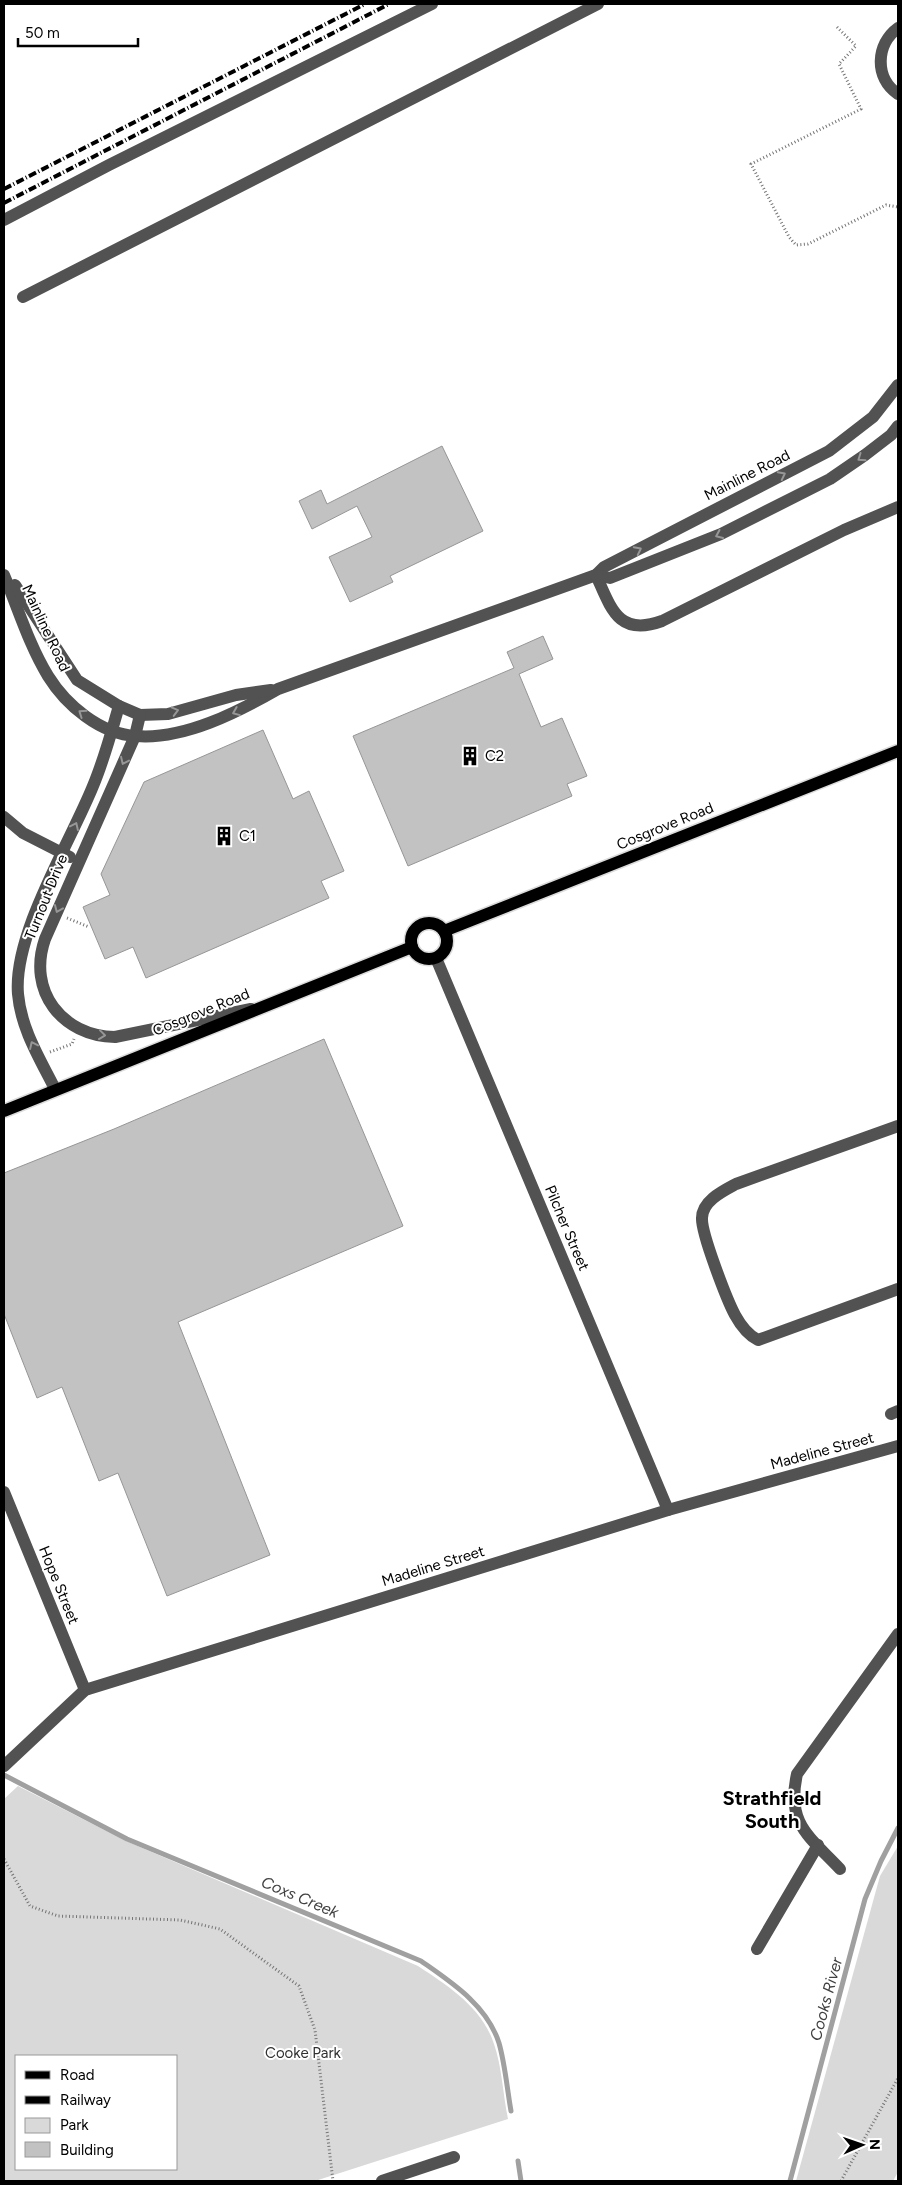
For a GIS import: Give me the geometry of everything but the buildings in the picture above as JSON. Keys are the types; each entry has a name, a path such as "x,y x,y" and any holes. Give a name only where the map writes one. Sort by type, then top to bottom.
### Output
{"main road":[{"name":"Cosgrove Road","path":"444,931 898,751"},
{"path":"435,924 444,931 446,946 436,958 424,959 414,952 412,947 412,936 418,927 435,924"},
{"name":"Cosgrove Road","path":"4,1111 255,1008 334,980 412,947"}],"street":[{"path":"4,220 432,4"},
{"path":"22,297 598,4"},
{"path":"898,28 885,42 880,60 884,78 898,94"},
{"name":"Mainline Road","path":"4,575 41,662 52,682 75,708 112,730 135,736 189,729 241,711 278,689 596,575 604,567 829,451 873,417 898,385"},
{"name":"Mainline Road","path":"596,575 610,578 721,534 830,479 891,436 898,426"},
{"path":"596,575 616,616 632,625 646,626 676,614 863,521 898,507"},
{"name":"Mainline Road","path":"4,568 77,680 119,706 140,715 168,714 236,695 278,689"},
{"name":"Turnout Drive","path":"55,1089 24,1023 18,994 18,978 25,940 62,853 94,785 119,706"},
{"name":"Turnout Drive","path":"140,715 135,736 45,939 40,962 43,985 50,1000 66,1021 88,1033 115,1036 255,1008"},
{"path":"4,817 23,833 79,861"},
{"name":"Pilcher Street","path":"436,958 668,1510"},
{"path":"898,1126 736,1184 716,1195 709,1202 701,1216 704,1236 735,1315 750,1336 758,1340 898,1289"},
{"name":"Madeline Street","path":"4,1766 85,1690 668,1510 898,1446"},
{"name":"Hope Street","path":"4,1492 85,1690"},
{"path":"840,1869 800,1827 795,1812 794,1790 797,1774 898,1634"},
{"path":"757,1949 818,1845"},
{"path":"382,2181 454,2157"}],"path":[{"path":"837,27 856,46 839,64 861,109 751,164 789,237 796,245 808,244 886,206 898,207"},
{"path":"67,917 90,927"},
{"path":"49,1052 72,1044 76,1037"},
{"path":"4,1859 30,1906 58,1916 171,1919 220,1929 299,1986 315,2030 333,2181"},
{"path":"841,2181 898,2078"}],"green space":[{"name":"Cooke Park","path":"18,1786 126,1841 418,1966 441,1981 473,2008 489,2031 499,2062 508,2119 315,2181 4,2181 4,1799"},
{"path":"898,1846 898,2172 893,2181 796,2181 880,1876"}],"waterway":[{"name":"Coxs Creek","path":"4,1775 127,1839 421,1961 456,1986 486,2017 499,2043 511,2111"},
{"name":"Cooks River","path":"790,2181 865,1899 881,1861 898,1828"},
{"name":"Coxs Creek","path":"518,2161 521,2181"}],"railway":[{"path":"4,189 365,4"},
{"path":"4,203 389,4"}],"place":[{"name":"C2","path":"470,756"},
{"name":"C1","path":"224,836"}],"district":[{"name":"Strathfield South","path":"772,1810"}]}
